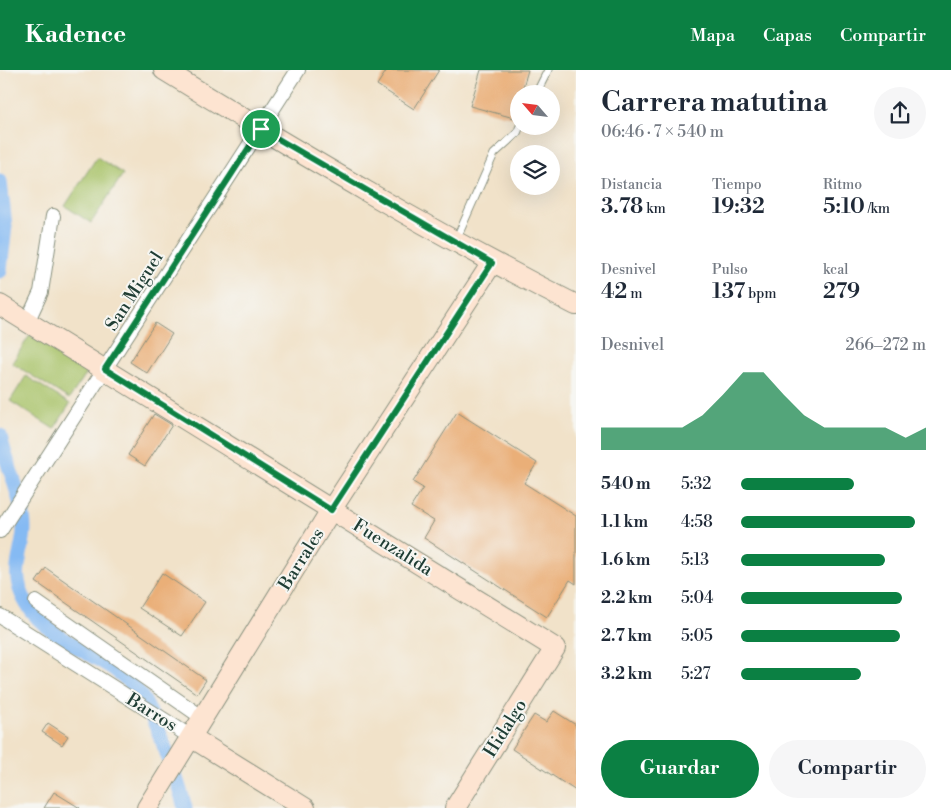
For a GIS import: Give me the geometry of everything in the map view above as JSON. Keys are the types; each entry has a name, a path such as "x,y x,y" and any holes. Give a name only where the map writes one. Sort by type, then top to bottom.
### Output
{"street":[{"path":"164,70 455,242 576,306"},
{"name":"San Miguel","path":"0,531 298,70"},
{"path":"27,322 42,292 53,216"},
{"name":"Barrales","path":"147,808 331,510 492,263"},
{"name":"Fuenzalida","path":"3,307 555,648"},
{"path":"36,602 203,718"},
{"name":"Barros","path":"0,616 192,737 281,802 305,808"},
{"name":"Hidalgo","path":"455,808 555,648"}],"lane":[{"path":"540,85 548,70"},
{"path":"455,242 494,154 515,135"}],"green space":[{"path":"97,157 123,174 91,223 65,206"},
{"path":"30,335 88,371 69,399 12,363"},
{"path":"26,376 70,404 54,429 10,401"}],"building":[{"path":"387,70 439,70 414,109 377,85"},
{"path":"481,70 528,70 524,85 510,85 510,117 470,106"},
{"path":"155,323 172,334 147,373 130,362"},
{"path":"457,412 537,463 524,483 576,516 576,584 570,580 547,617 424,538 434,521 411,507 423,488 413,482"},
{"path":"154,414 172,425 145,466 128,455"},
{"path":"46,568 206,680 197,694 36,582"},
{"path":"162,573 205,602 182,636 139,608"},
{"path":"554,711 576,725 576,791 512,749 534,715 546,722"},
{"path":"48,723 68,736 62,745 42,732"},
{"path":"54,792 80,808 44,808"}],"waterway":[{"path":"0,181 5,226 0,271"},
{"path":"0,436 19,496 23,516 24,528 18,580 27,604 35,615 55,633 114,669 129,681 138,692 160,735 185,808"}],"route":[{"path":"261,129 492,263 331,510 105,369 261,129"}]}
